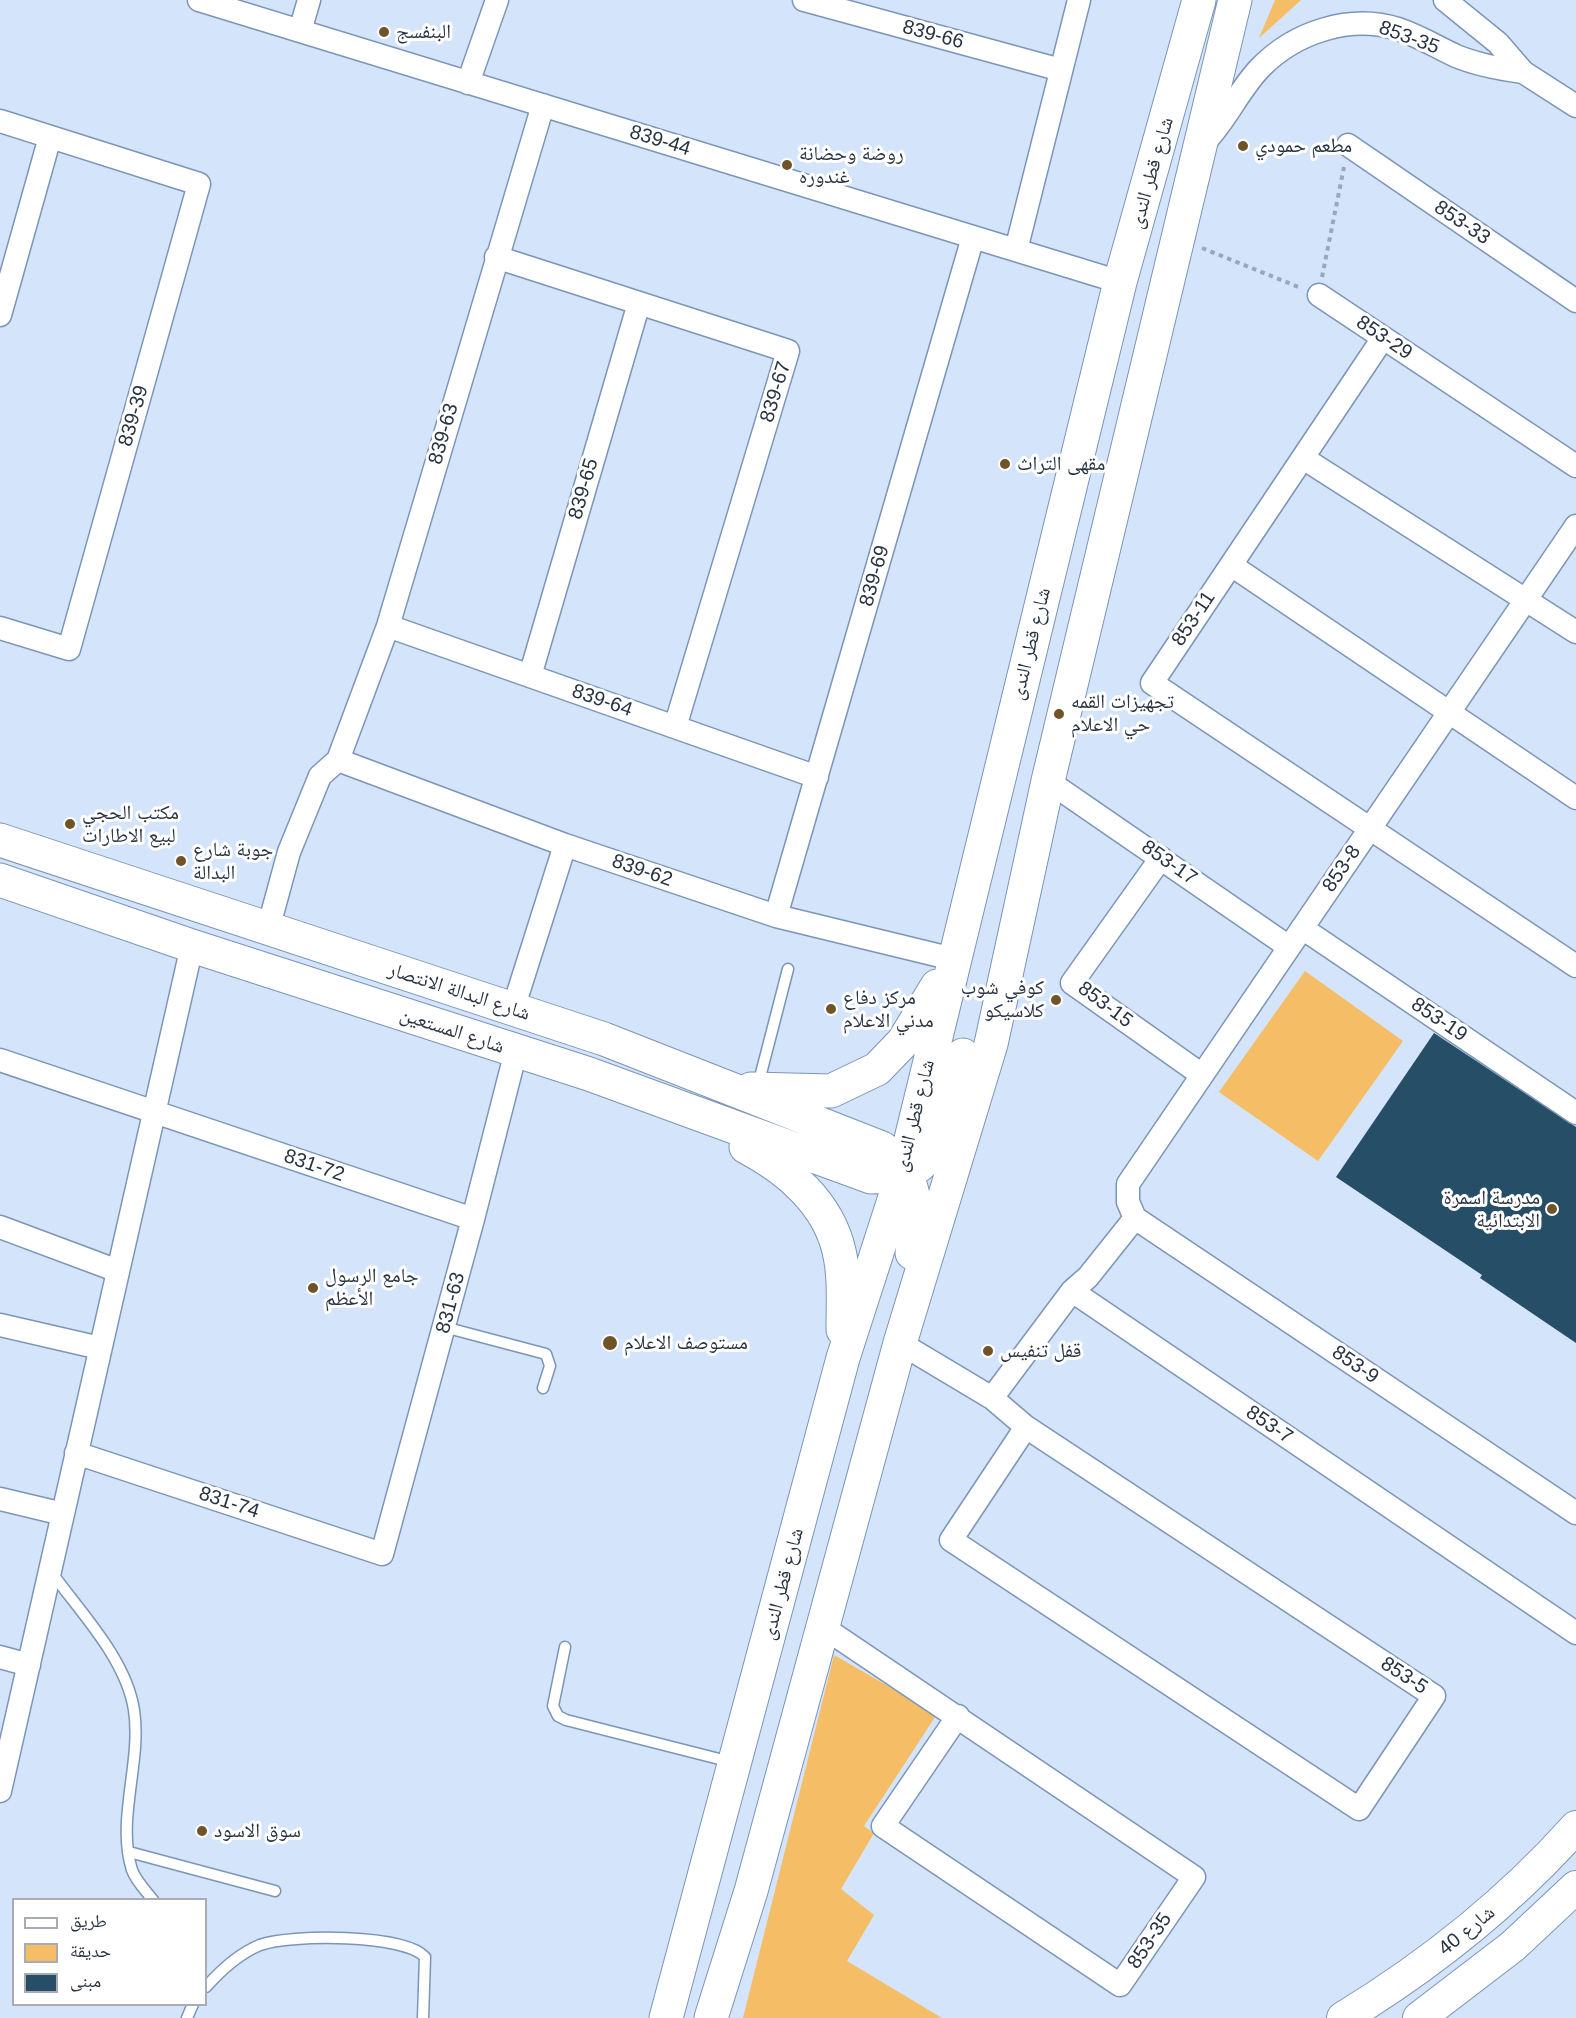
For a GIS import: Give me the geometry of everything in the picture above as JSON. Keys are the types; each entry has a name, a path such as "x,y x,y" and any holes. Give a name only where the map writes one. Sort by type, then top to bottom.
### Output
{"main road":[{"name":"شارع قطر الندى","path":"669,2005 843,1358 903,1172 953,959 1120,282 1159,150 1199,0"},
{"name":"شارع قطر الندى","path":"711,2018 750,1891 900,1343 991,1044 1048,781 1236,0"},
{"path":"1159,150 1171,147 1181,149 1201,144 1200,126 1182,123 1169,111"},
{"path":"903,1172 919,1166 938,1139 1048,781"},
{"name":"شارع البدالة الانتصار","path":"0,840 604,1039 716,1085 882,1148 895,1158 903,1172 912,1189 917,1212 900,1343"},
{"name":"شارع المستعين","path":"0,880 192,946 589,1074 871,1177 886,1177 903,1172"},
{"path":"716,1085 757,1090 831,1091 877,1070 903,1042 953,959"},
{"path":"589,1074 604,1039"},
{"path":"645,1095 777,1164 826,1214 839,1252 843,1358"},
{"name":"شارع 40","path":"1342,2018 1390,1989 1461,1937 1528,1878 1576,1827"},
{"name":"شارع 40","path":"1419,2018 1513,1946 1576,1887"}],"street":[{"name":"839-44","path":"199,0 1120,282"},
{"path":"300,31 309,0"},
{"path":"468,82 497,0"},
{"name":"839-66","path":"804,0 1061,70"},
{"path":"1016,250 1079,0"},
{"name":"853-35","path":"1445,0 1498,43 1523,72 1576,106"},
{"name":"853-35","path":"1201,144 1223,122 1254,75 1273,57 1302,38 1333,27 1365,23 1390,27 1473,62 1523,72"},
{"name":"839-63","path":"338,759 388,626 496,256 543,105"},
{"path":"0,121 50,137 0,315"},
{"name":"839-39","path":"0,628 69,649 199,184 50,137"},
{"name":"853-33","path":"1348,146 1576,301"},
{"name":"839-69","path":"776,916 973,237"},
{"name":"839-67","path":"496,256 788,351 675,727"},
{"name":"853-29","path":"1319,295 1576,465"},
{"name":"839-65","path":"530,676 639,303"},
{"name":"853-11","path":"1371,827 1152,682 1383,338"},
{"path":"1303,458 1576,632"},
{"name":"853-8","path":"1134,1218 1128,1202 1128,1184 1576,526"},
{"path":"1231,565 1576,798"},
{"name":"839-64","path":"388,626 817,777"},
{"path":"268,930 289,852 320,776 338,759"},
{"name":"839-62","path":"338,759 565,845 776,916 953,959"},
{"name":"853-17","path":"1048,781 1289,947"},
{"path":"1371,827 1576,966"},
{"path":"513,1009 565,845"},
{"name":"853-15","path":"1161,858 1071,983 1202,1075"},
{"name":"853-19","path":"1302,928 1576,1113"},
{"path":"0,1791 192,946"},
{"name":"831-63","path":"382,1554 473,1220 516,1051"},
{"name":"831-72","path":"0,1060 473,1220"},
{"path":"992,1398 1072,1291 1088,1277 1134,1218"},
{"name":"853-9","path":"1134,1218 1576,1513"},
{"path":"0,1227 118,1271"},
{"name":"853-7","path":"1072,1291 1576,1633"},
{"path":"0,1325 100,1348"},
{"path":"900,1343 992,1398 1026,1427"},
{"name":"853-5","path":"1026,1427 1434,1696 1359,1809 951,1540 1026,1427"},
{"name":"831-74","path":"76,1453 382,1554"},
{"path":"0,1499 63,1514"},
{"name":"853-35","path":"823,1627 958,1716 1194,1877 1120,1985 883,1826 958,1716"},
{"path":"0,1658 29,1665"},
{"path":"652,2018 669,2005"}],"lane":[{"path":"757,1090 788,969"},
{"path":"444,1327 546,1353 550,1366 543,1388"},
{"path":"50,1570 110,1653 123,1677 134,1708 137,1749 128,1817 129,1852 132,1871 152,1898"},
{"path":"565,1647 553,1706 558,1716 566,1720 734,1763"},
{"path":"129,1852 275,1891"},
{"path":"207,1985 224,1966 261,1945 315,1937 404,1944 418,1949 425,1957 423,2018"}],"path":[{"path":"1178,238 1319,295 1348,146"}],"green space":[{"path":"1275,0 1301,0 1259,38"},
{"path":"1305,971 1403,1041 1318,1161 1219,1092"},
{"path":"834,1655 937,1714 864,1826 874,1833 841,1889 874,1915 847,1961 942,2018 743,2018"}],"building":[{"path":"1434,1033 1576,1127 1576,1343 1480,1278 1482,1275 1336,1177"}],"place":[{"name":"البنفسج","path":"384,32"},
{"name":"مطعم حمودي","path":"1243,146"},
{"name":"روضة وحضانة غندوره","path":"787,165"},
{"name":"مقهى التراث","path":"1005,464"},
{"name":"تجهيزات القمه حي الاعلام","path":"1059,714"},
{"name":"مكتب الحجي لبيع الاطارات","path":"70,824"},
{"name":"جوبة شارع البدالة","path":"181,861"},
{"name":"كوفي شوب كلاسيكو","path":"1056,1000"},
{"name":"مركز دفاع مدني الاعلام","path":"831,1009"},
{"name":"مدرسة اسمرة الابتدائية","path":"1552,1209"},
{"name":"جامع الرسول الأعظم","path":"313,1288"},
{"name":"مستوصف الاعلام","path":"610,1343"},
{"name":"قفل تنفيس","path":"988,1351"},
{"name":"سوق الاسود","path":"202,1831"}]}
